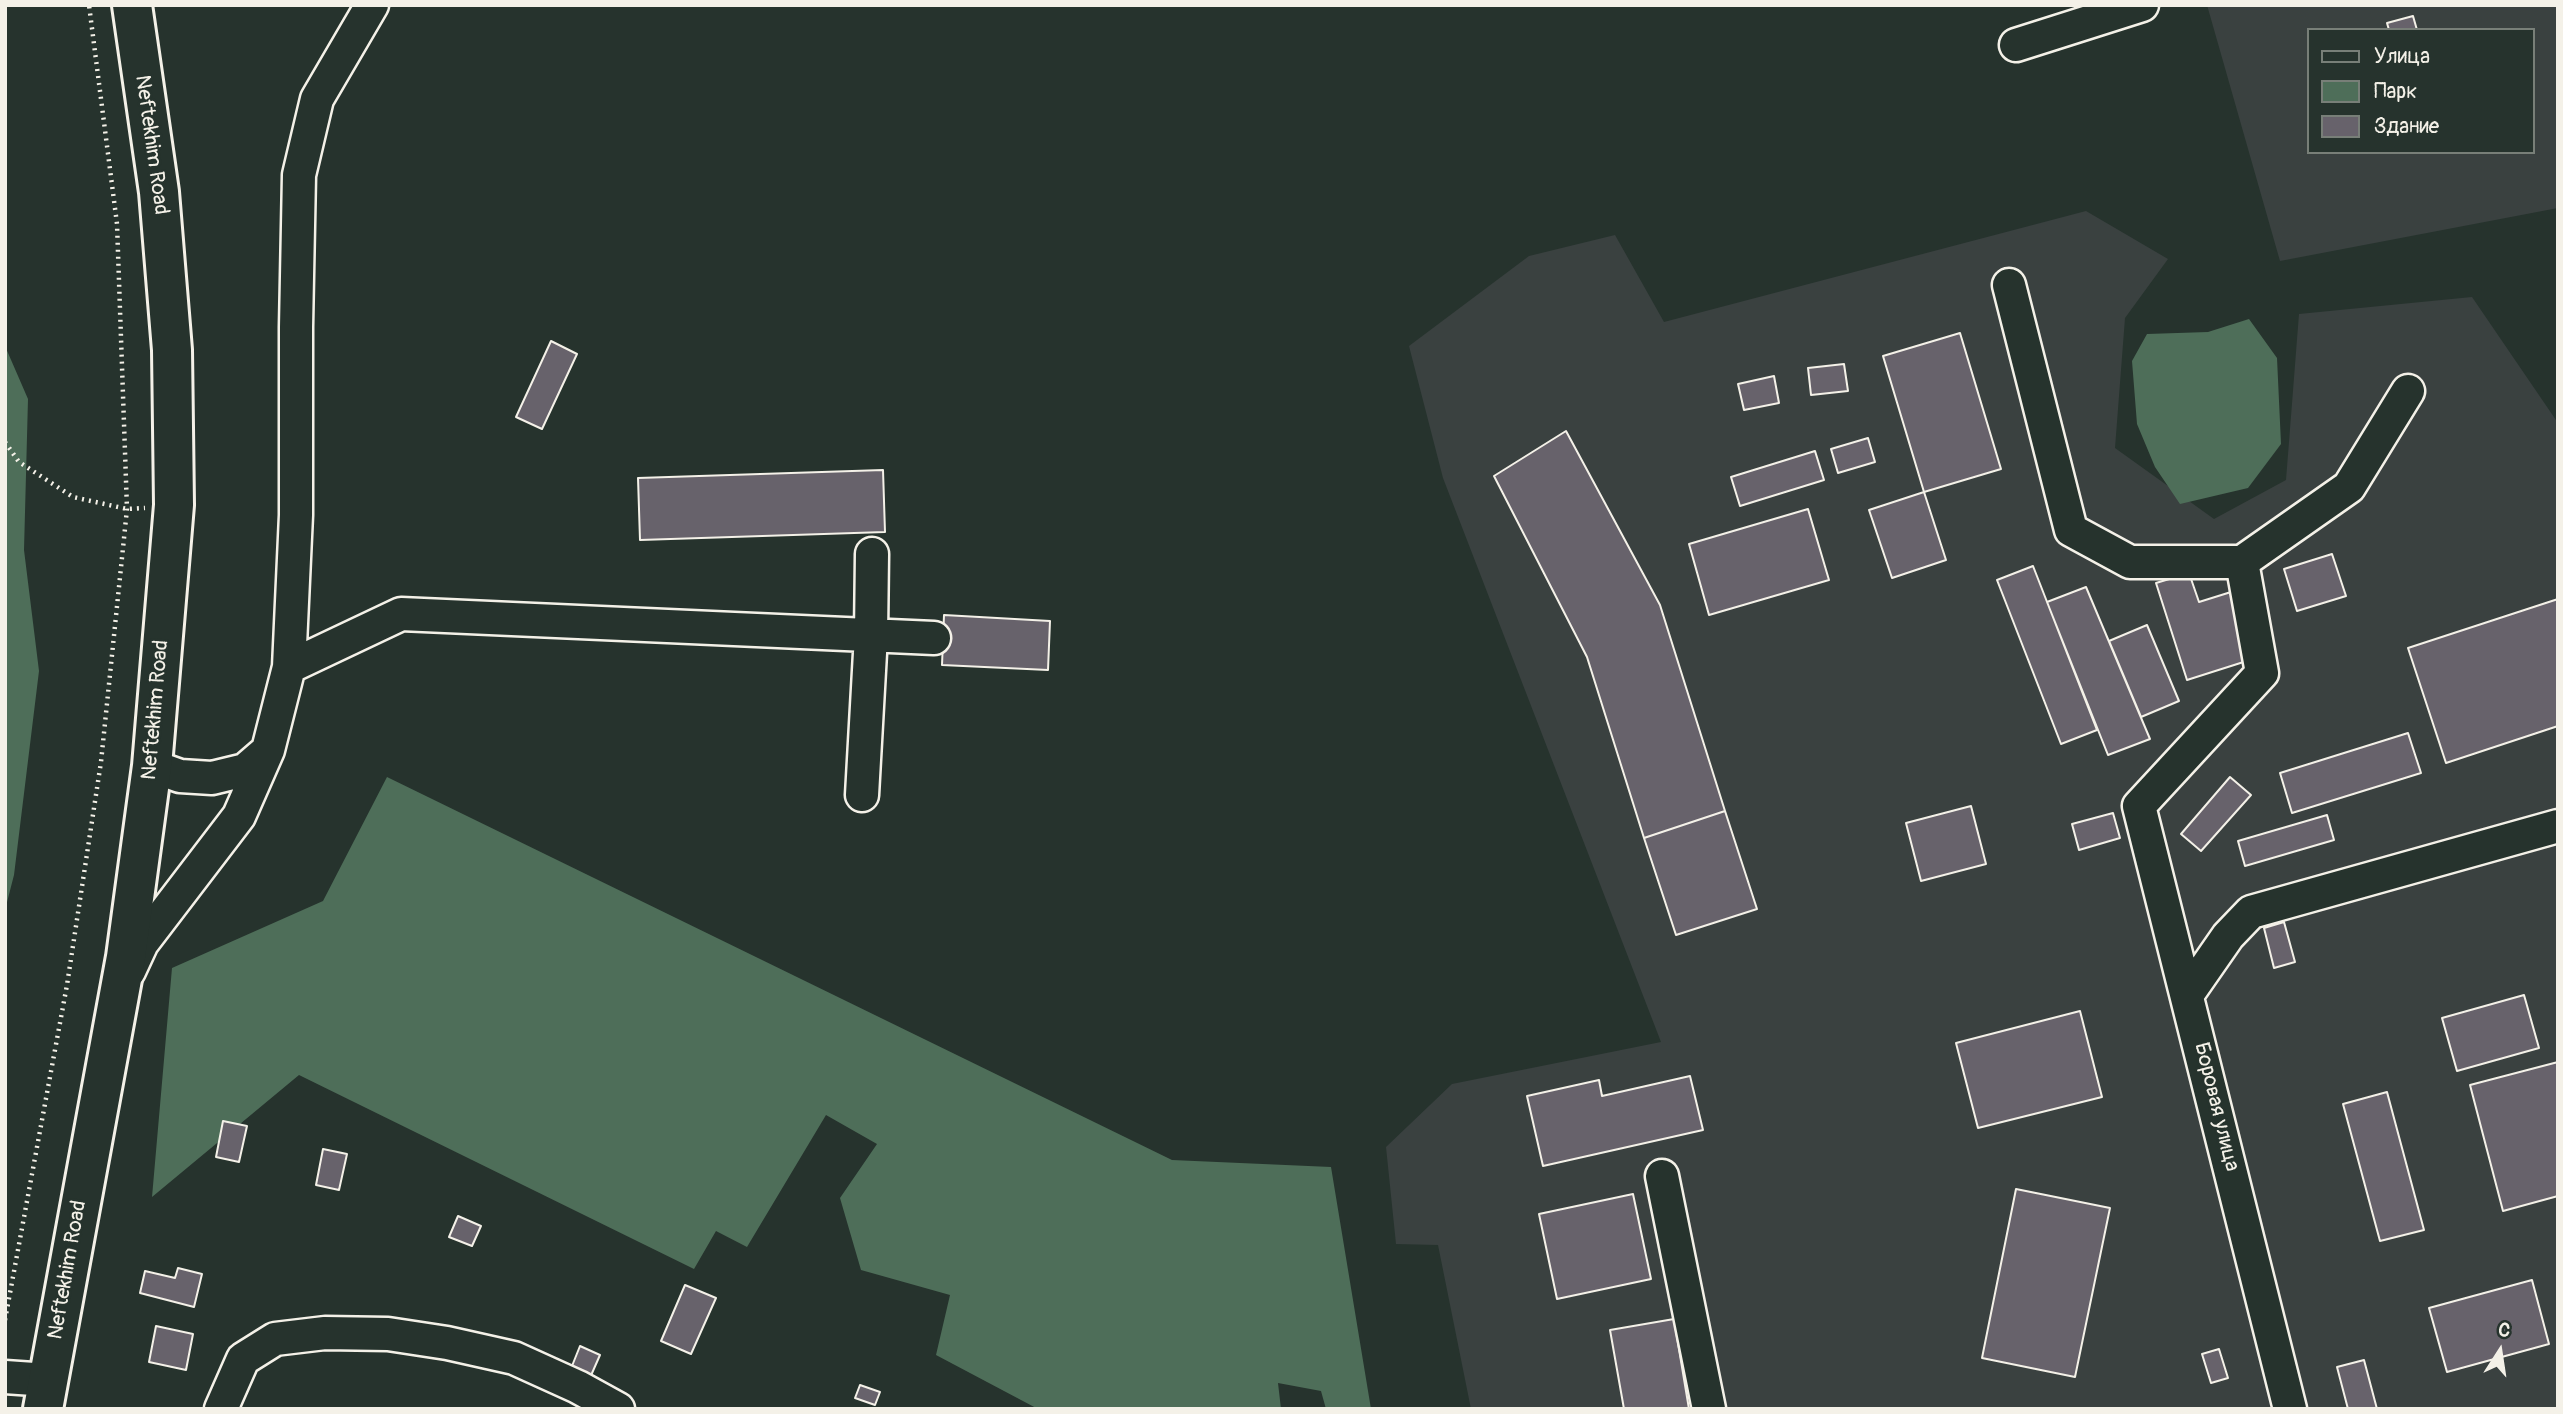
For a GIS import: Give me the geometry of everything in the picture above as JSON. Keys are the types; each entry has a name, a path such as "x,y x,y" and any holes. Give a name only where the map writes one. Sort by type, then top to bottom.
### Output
{"main road":[{"name":"Neftekhim Road","path":"46,1394 126,957 152,766 174,505 172,350 159,192 132,5"}],"street":[{"path":"118,995 142,943 239,816 268,750 289,667 296,515 299,175 317,99 372,5"},
{"path":"2016,45 2142,5"},
{"path":"2009,285 2071,530 2130,562 2242,562 2349,487 2408,391"},
{"path":"862,795 871,635 872,554"},
{"name":"Боровая улица","path":"2242,562 2262,673 2139,806 2290,1409"},
{"path":"289,667 401,614 934,638"},
{"path":"152,766 180,776 212,778 245,771 268,750"},
{"path":"2187,995 2228,936 2251,912 2558,826"},
{"path":"1662,1175 1709,1409"},
{"path":"221,1409 243,1359 275,1339 326,1333 388,1334 447,1343 514,1358 578,1387 618,1409"},
{"path":"5,1377 46,1394"}],"path":[{"path":"5,1320 67,985 95,801 127,509 117,225 89,5"},
{"path":"5,442 19,462 73,497 127,509 174,505"}],"shaded area":[{"path":"2207,5 2558,5 2558,208 2280,261"},
{"path":"2086,211 2168,259 2125,318 2115,448 2214,519 2286,480 2299,314 2472,297 2558,423 2558,1409 1471,1409 1438,1245 1396,1244 1386,1147 1452,1084 1661,1042 1443,478 1409,346 1529,256 1615,235 1664,322"}],"green space":[{"path":"2249,319 2277,358 2281,444 2248,488 2180,504 2155,467 2137,424 2132,361 2147,334 2208,332"},
{"path":"5,346 28,399 24,550 39,671 14,875 5,910"},
{"path":"387,777 1172,1160 1331,1167 1371,1409 1326,1409 1321,1391 1278,1383 1281,1409 1038,1409 936,1355 950,1295 861,1270 840,1198 877,1144 826,1115 747,1247 716,1231 694,1269 299,1075 152,1197 172,968 323,901"}],"building":[{"path":"2413,16 2416,28 2388,28 2387,23"},
{"path":"1960,333 2001,469 1924,492 1883,356"},
{"path":"551,341 577,354 542,429 516,417"},
{"path":"1844,364 1848,391 1811,395 1808,368"},
{"path":"1774,376 1779,403 1744,410 1738,384"},
{"path":"1566,431 1660,605 1725,811 1644,838 1587,657 1494,476"},
{"path":"1868,438 1875,462 1838,473 1831,449"},
{"path":"1815,451 1824,480 1740,506 1731,477"},
{"path":"883,470 885,532 640,540 638,478"},
{"path":"1924,492 1946,560 1892,578 1869,510"},
{"path":"1808,509 1829,580 1709,615 1689,544"},
{"path":"2332,554 2346,596 2297,611 2284,569"},
{"path":"2033,566 2097,730 2061,744 1997,580"},
{"path":"2189,573 2199,602 2231,592 2253,659 2187,680 2156,583"},
{"path":"2086,587 2150,739 2108,755 2047,602"},
{"path":"2558,599 2558,726 2446,763 2408,648"},
{"path":"944,615 1050,621 1048,670 942,665"},
{"path":"2147,625 2179,701 2141,717 2109,641"},
{"path":"2408,733 2421,773 2292,813 2280,773"},
{"path":"2230,777 2251,795 2201,851 2181,834"},
{"path":"1971,806 1986,864 1921,881 1906,823"},
{"path":"1725,811 1757,909 1676,935 1644,838"},
{"path":"2113,813 2120,838 2079,850 2072,824"},
{"path":"2327,815 2334,840 2245,866 2238,841"},
{"path":"2284,922 2295,962 2274,968 2264,928"},
{"path":"2524,995 2539,1048 2457,1071 2442,1018"},
{"path":"2080,1011 2102,1097 1978,1128 1956,1043"},
{"path":"2558,1062 2558,1196 2503,1211 2470,1085"},
{"path":"1690,1076 1703,1130 1543,1166 1527,1096 1599,1080 1602,1096"},
{"path":"2387,1092 2424,1230 2380,1241 2343,1104"},
{"path":"223,1121 247,1126 239,1162 216,1157"},
{"path":"323,1149 347,1154 339,1190 316,1185"},
{"path":"2016,1189 2110,1208 2075,1377 1982,1358"},
{"path":"1633,1194 1651,1279 1557,1299 1539,1214"},
{"path":"458,1216 481,1226 472,1246 449,1237"},
{"path":"178,1268 202,1274 194,1307 140,1293 145,1271 175,1278"},
{"path":"2532,1280 2549,1344 2447,1372 2429,1308"},
{"path":"685,1285 716,1298 691,1354 661,1341"},
{"path":"1674,1319 1689,1409 1624,1409 1610,1330"},
{"path":"156,1326 193,1334 186,1370 149,1362"},
{"path":"580,1346 600,1355 589,1380 570,1371"},
{"path":"2219,1349 2228,1378 2211,1383 2202,1354"},
{"path":"2364,1360 2377,1409 2348,1409 2337,1367"},
{"path":"860,1385 880,1392 875,1405 855,1398"}]}
